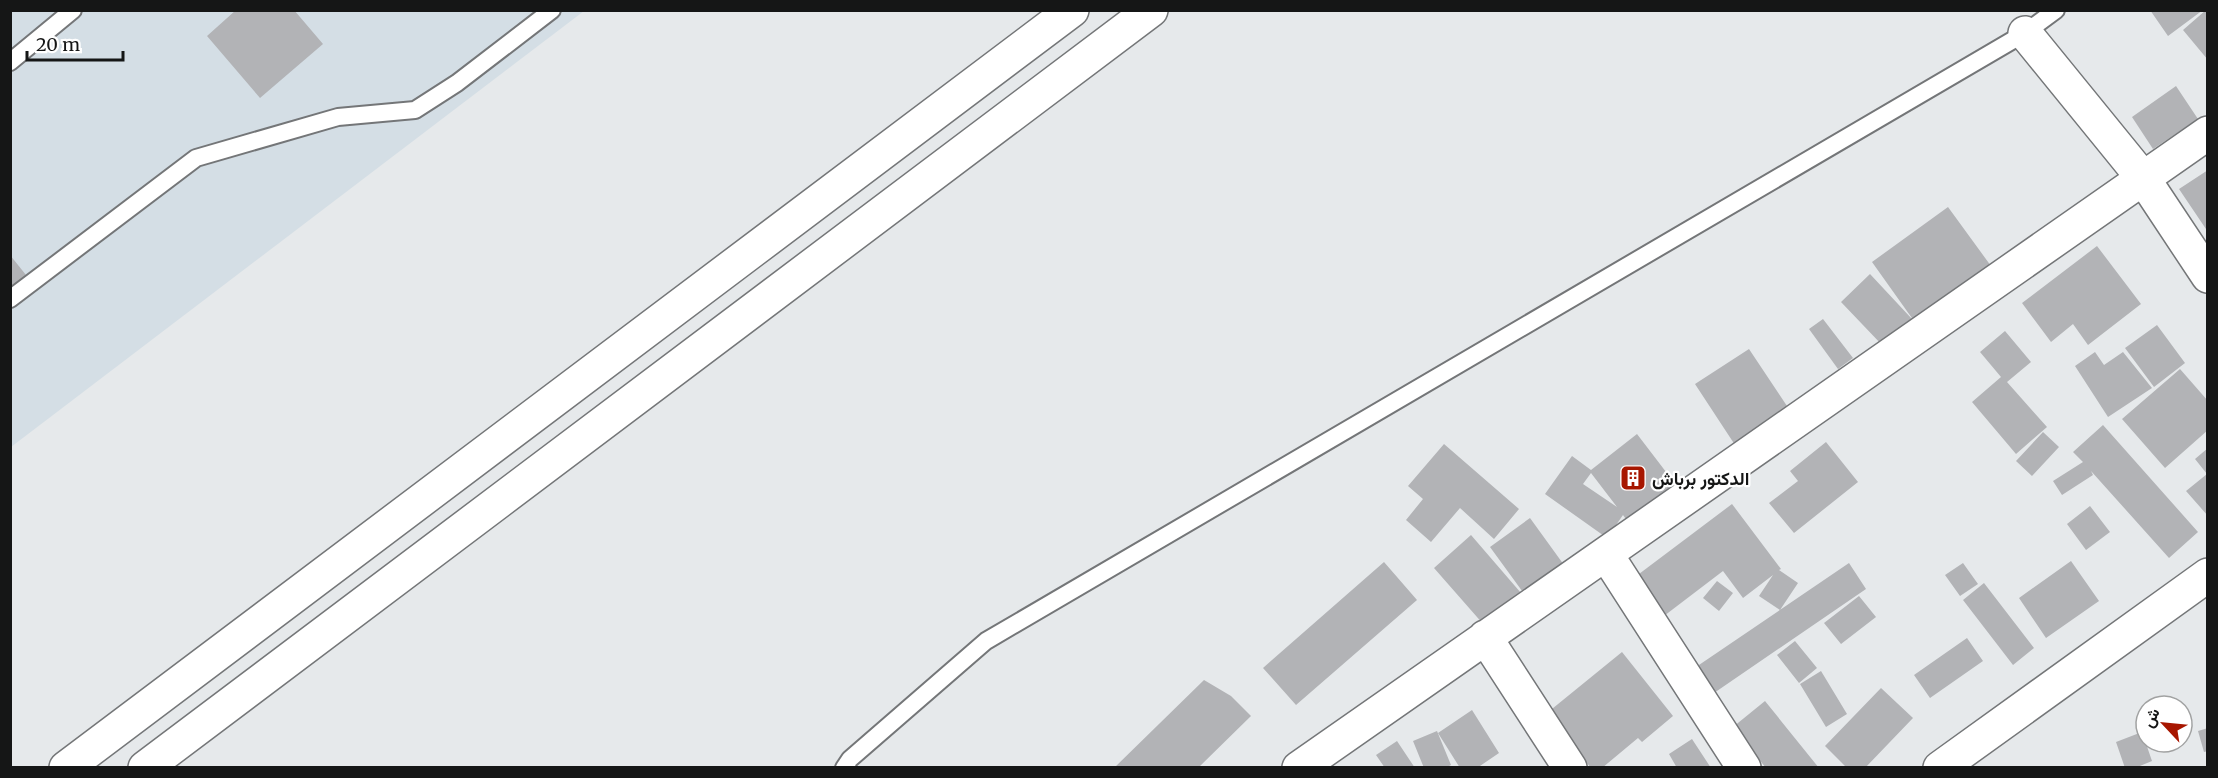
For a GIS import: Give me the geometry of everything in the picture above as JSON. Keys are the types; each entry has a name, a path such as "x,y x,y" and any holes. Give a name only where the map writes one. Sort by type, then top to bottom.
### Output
{"main road":[{"path":"66,768 1072,10"},
{"path":"145,768 1151,10"},
{"path":"2025,33 2143,178 2208,276"},
{"path":"1299,768 2208,133"},
{"path":"1606,554 1744,768"},
{"path":"1940,768 2208,575"},
{"path":"1485,638 1570,768"}],"lane":[{"path":"10,62 74,10"},
{"path":"10,298 196,158 338,117 415,110 457,83 552,10"},
{"path":"844,768 850,759 986,641 2025,33 2056,10"}],"shaded area":[{"path":"11,11 584,11 11,447"}],"building":[{"path":"236,10 294,10 323,44 260,98 207,36"},
{"path":"2150,10 2203,10 2168,36"},
{"path":"2208,10 2208,60 2183,30"},
{"path":"2176,86 2198,119 2153,149 2132,117"},
{"path":"2208,170 2208,232 2179,189"},
{"path":"1948,207 1991,266 1914,321 1872,262"},
{"path":"2097,246 2141,304 2088,345 2073,324 2051,342 2022,303"},
{"path":"10,255 26,275 10,288"},
{"path":"1870,274 1912,319 1883,346 1841,302"},
{"path":"1823,319 1853,358 1838,369 1809,329"},
{"path":"2157,325 2185,363 2154,387 2125,348"},
{"path":"2005,331 2031,362 2007,382 2047,427 2016,454 1972,402 2001,377 1980,352"},
{"path":"1749,349 1789,409 1735,445 1695,384"},
{"path":"2095,352 2104,365 2123,352 2152,388 2108,417 2075,366"},
{"path":"2180,369 2208,401 2208,430 2165,468 2122,419"},
{"path":"2103,425 2198,532 2169,558 2091,471 2093,475 2062,495 2053,481 2083,462 2073,452"},
{"path":"2043,432 2059,447 2032,476 2016,461"},
{"path":"1637,434 1676,485 1628,522 1623,515 1607,538 1545,494 1572,456 1591,470","holes":["1591,473 1617,507 1583,484"]},
{"path":"1826,442 1858,482 1794,533 1769,503 1798,481 1790,471"},
{"path":"1444,444 1519,509 1494,539 1460,508 1431,542 1406,520 1423,499 1408,486"},
{"path":"2208,448 2208,516 2186,491 2207,474 2195,459"},
{"path":"1732,504 1781,569 1779,570 1798,583 1780,610 1759,596 1773,575 1743,598 1723,571 1660,619 1631,580"},
{"path":"2090,506 2110,532 2086,550 2067,524"},
{"path":"1530,518 1564,565 1525,595 1490,547"},
{"path":"1471,535 1521,593 1484,625 1434,568"},
{"path":"2071,561 2099,601 2046,638 2019,598"},
{"path":"1384,562 1417,600 1296,705 1263,668"},
{"path":"1849,563 1866,589 1714,693 1696,667"},
{"path":"1963,563 1978,584 1960,596 1945,575"},
{"path":"1717,581 1733,593 1719,611 1703,598"},
{"path":"1984,583 2034,648 2013,665 1963,600"},
{"path":"1859,596 1876,617 1841,644 1824,623"},
{"path":"1967,638 1983,661 1930,698 1914,675"},
{"path":"1795,641 1817,668 1799,683 1777,655"},
{"path":"1622,652 1673,716 1642,742 1638,738 1602,768 1591,768 1547,713"},
{"path":"1821,671 1847,714 1826,727 1800,684"},
{"path":"1204,680 1231,696 1251,716 1198,768 1114,768"},
{"path":"1881,688 1913,718 1865,768 1847,768 1825,746"},
{"path":"1765,701 1819,768 1766,768 1733,727"},
{"path":"1472,710 1499,753 1477,768 1460,768 1438,733"},
{"path":"2208,728 2208,751 2204,752 2198,731"},
{"path":"1437,731 1451,765 1445,768 1424,768 1413,741"},
{"path":"2134,735 2134,754 2150,754 2152,761 2135,768 2125,768 2116,742"},
{"path":"1692,739 1711,768 1677,768 1669,754"},
{"path":"1397,741 1415,768 1385,768 1376,755"}],"place":[{"name":"الدكتور برباش","path":"1633,478"}]}
